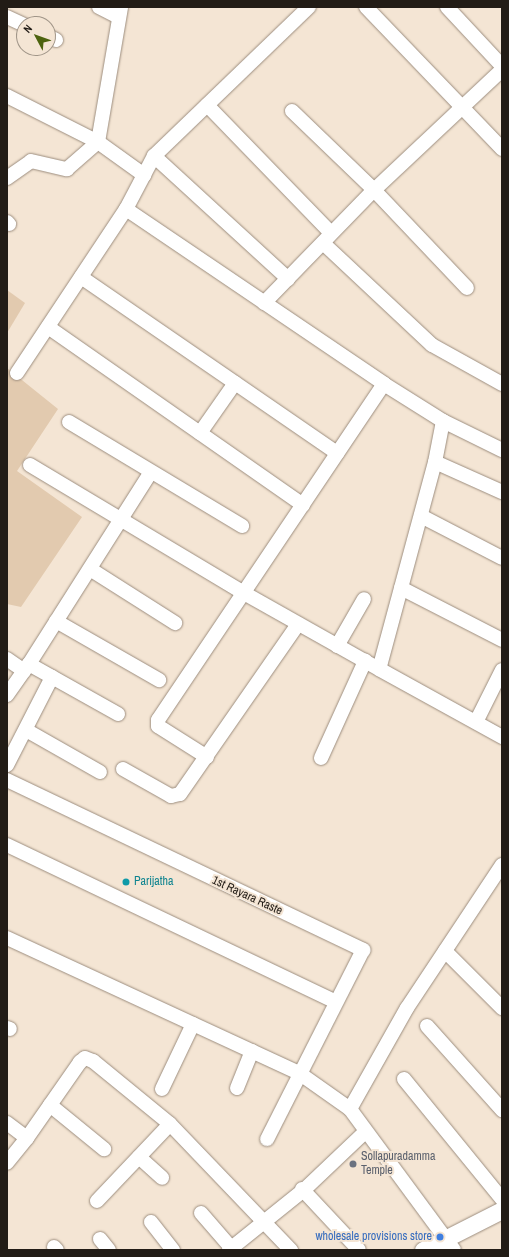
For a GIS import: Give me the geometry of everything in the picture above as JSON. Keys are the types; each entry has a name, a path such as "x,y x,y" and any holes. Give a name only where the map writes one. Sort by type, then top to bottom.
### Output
{"street":[{"path":"7,178 31,161 67,169 98,142 120,12 99,7"},
{"path":"17,373 126,209 154,156 308,7"},
{"path":"366,7 502,149"},
{"path":"264,303 374,190 500,74 447,7"},
{"path":"7,96 98,142 144,175"},
{"path":"207,104 327,238 432,345 502,384"},
{"path":"292,111 374,190 467,288"},
{"path":"154,156 288,279"},
{"path":"126,209 384,384 443,421 502,450"},
{"path":"81,278 338,453"},
{"path":"48,327 303,505"},
{"path":"200,433 235,383"},
{"path":"207,757 158,726 158,720 384,384"},
{"path":"379,669 436,462 443,421"},
{"path":"69,422 150,473 242,526"},
{"path":"436,462 502,492"},
{"path":"30,465 244,594 502,737"},
{"path":"7,695 90,569 150,473"},
{"path":"421,516 502,558"},
{"path":"90,569 175,623"},
{"path":"401,588 502,640"},
{"path":"337,646 364,599"},
{"path":"56,621 159,680"},
{"path":"123,769 171,796 180,794 298,624"},
{"path":"7,658 26,668 52,677 118,714"},
{"path":"321,758 365,661"},
{"path":"476,722 502,670"},
{"path":"7,764 26,730 52,677"},
{"path":"26,730 100,772"},
{"name":"1st Rayara Raste","path":"7,780 363,950 334,1001 267,1139"},
{"path":"7,845 334,1001"},
{"path":"350,1109 407,1008 500,873"},
{"path":"7,938 299,1073 350,1109 365,1132 449,1243"},
{"path":"445,951 500,1003"},
{"path":"162,1089 193,1024"},
{"path":"427,1026 502,1110"},
{"path":"237,1088 252,1052"},
{"path":"7,1163 85,1058 93,1060 170,1124 266,1220 291,1250"},
{"path":"404,1079 502,1199"},
{"path":"50,1105 104,1149"},
{"path":"7,1123 27,1138"},
{"path":"97,1201 170,1124"},
{"path":"201,1213 231,1249 302,1189 365,1132"},
{"path":"139,1157 162,1178"},
{"path":"302,1189 359,1250"},
{"path":"423,1250 449,1243 502,1210"},
{"path":"151,1222 173,1250"}],"shaded area":[{"path":"7,290 25,303 7,333"},
{"path":"7,368 58,409 17,471 82,517 21,607 7,604"}],"place":[{"name":"Parijatha","path":"126,882"},
{"name":"Sollapuradamma Temple","path":"353,1164"},
{"name":"wholesale provisions store","path":"440,1237"}]}
